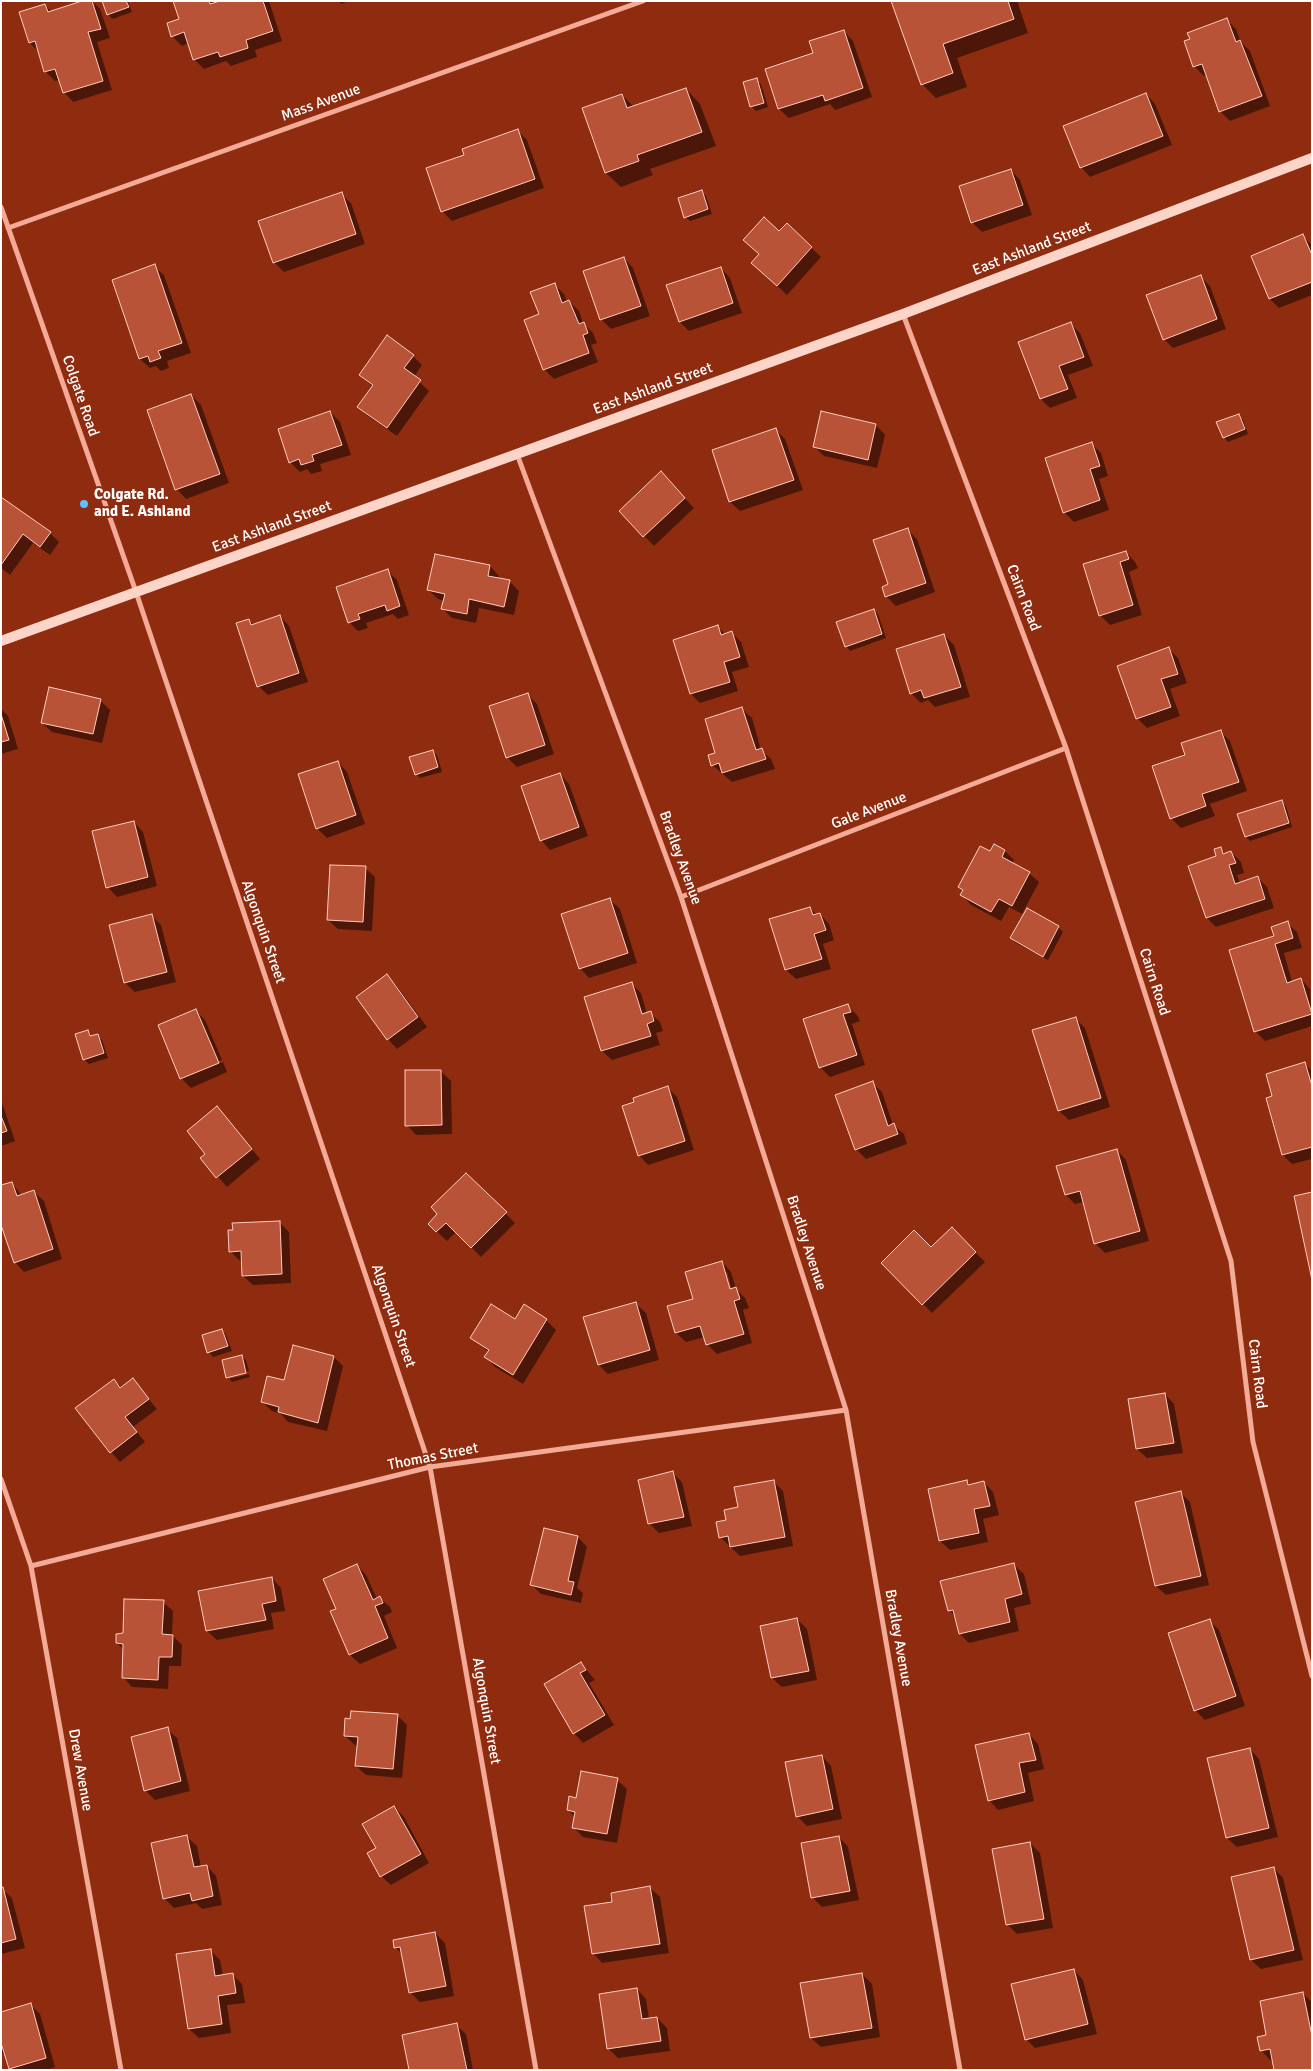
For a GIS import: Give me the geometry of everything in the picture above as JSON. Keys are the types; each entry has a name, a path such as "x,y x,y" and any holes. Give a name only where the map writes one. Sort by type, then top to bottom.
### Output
{"main road":[{"name":"East Ashland Street","path":"1,641 903,314 1312,158"}],"street":[{"name":"Mass Avenue","path":"8,228 643,1"},
{"name":"Colgate Road","path":"1,207 136,592"},
{"name":"Cairn Road","path":"903,314 1066,748 1231,1261 1253,1442 1312,1676"},
{"name":"Bradley Avenue","path":"517,454 681,897 846,1410 960,2070"},
{"name":"Algonquin Street","path":"136,592 430,1467 536,2070"},
{"name":"Gale Avenue","path":"681,897 1066,748"},
{"name":"Thomas Street","path":"31,1566 430,1467 846,1410"},
{"name":"Drew Avenue","path":"1,1479 31,1566 121,2070"}],"building":[{"path":"82,1 92,1 101,29 88,32 103,81 63,93 55,69 44,72 35,41 29,43 19,12 45,4 48,12"},
{"path":"102,1 126,1 129,7 107,15"},
{"path":"173,1 209,1 210,4 220,1 263,1 273,31 246,40 248,48 220,57 218,52 193,60 184,32 171,37 167,23 179,19"},
{"path":"891,1 1008,1 1014,19 943,44 953,73 921,85"},
{"path":"1227,18 1236,42 1240,40 1262,96 1219,112 1202,64 1193,67 1184,41 1190,39 1187,33"},
{"path":"844,30 863,88 825,101 823,95 778,109 765,69 813,53 809,41"},
{"path":"757,78 764,103 750,107 743,82"},
{"path":"686,88 702,132 637,155 639,161 605,173 582,108 622,94 627,108"},
{"path":"1146,93 1163,136 1080,168 1063,126"},
{"path":"518,129 535,179 441,212 426,168 464,155 462,149"},
{"path":"1011,169 1023,205 971,223 959,186"},
{"path":"702,190 708,209 684,218 678,198"},
{"path":"342,192 356,234 273,263 258,221"},
{"path":"764,217 779,231 787,223 812,247 777,286 751,263 759,254 743,240"},
{"path":"1303,234 1312,255 1312,282 1269,299 1251,256"},
{"path":"624,257 641,306 600,320 583,271"},
{"path":"155,264 182,343 158,351 161,358 150,362 148,356 139,359 112,280"},
{"path":"721,267 733,303 679,322 666,285"},
{"path":"1201,275 1217,319 1163,340 1146,295"},
{"path":"555,283 562,303 569,300 579,324 584,322 588,333 583,335 589,353 543,370 524,320 539,314 530,292"},
{"path":"1071,322 1084,357 1059,366 1068,389 1040,399 1018,342"},
{"path":"387,335 414,355 404,368 421,380 387,428 357,407 373,385 359,375"},
{"path":"191,394 220,474 175,490 147,410"},
{"path":"330,411 342,445 312,455 314,461 301,465 299,459 289,463 278,429"},
{"path":"821,411 876,424 868,460 813,447"},
{"path":"1239,414 1245,429 1223,438 1216,422"},
{"path":"776,428 794,480 729,502 712,450"},
{"path":"1092,442 1100,466 1090,469 1100,500 1063,513 1045,458"},
{"path":"661,471 685,498 643,537 619,511"},
{"path":"1,497 51,532 40,547 23,534 1,565"},
{"path":"908,528 926,583 885,597 882,587 888,584 873,540"},
{"path":"1126,551 1129,559 1120,562 1133,605 1099,616 1083,564"},
{"path":"435,554 490,565 488,576 510,580 504,607 469,599 467,614 441,609 445,594 427,590"},
{"path":"388,569 400,606 387,611 385,605 358,614 360,619 348,623 336,587"},
{"path":"874,609 882,634 845,647 836,622"},
{"path":"280,615 299,673 257,687 236,623 249,619 251,625"},
{"path":"718,625 721,635 732,631 740,657 724,662 730,682 690,694 673,640"},
{"path":"944,634 961,687 924,698 921,690 910,694 896,649"},
{"path":"1169,647 1178,674 1161,679 1171,707 1136,719 1117,666"},
{"path":"49,687 101,699 93,734 41,723"},
{"path":"528,693 545,745 506,758 489,706"},
{"path":"742,707 756,750 762,748 766,759 722,773 719,763 711,766 708,755 715,753 705,719"},
{"path":"1,714 9,740 1,742"},
{"path":"1221,730 1239,782 1202,794 1206,806 1170,819 1152,766 1185,755 1181,743"},
{"path":"433,750 438,767 415,775 409,757"},
{"path":"338,761 356,815 316,829 298,774"},
{"path":"560,773 579,827 540,841 521,786"},
{"path":"1282,800 1289,823 1245,837 1237,814"},
{"path":"134,821 148,877 106,888 92,831"},
{"path":"994,844 1005,850 1002,857 1030,872 1012,906 999,899 991,912 960,895 963,890 958,887 980,846 990,851"},
{"path":"1221,847 1223,854 1231,851 1236,863 1229,865 1235,884 1258,876 1265,899 1206,918 1188,866 1216,856 1214,849"},
{"path":"330,865 366,866 363,922 327,920"},
{"path":"610,898 628,953 579,969 561,914"},
{"path":"810,907 813,915 820,913 826,930 814,934 822,959 785,970 769,919"},
{"path":"1027,908 1059,926 1043,957 1010,938"},
{"path":"152,914 167,972 124,983 109,925"},
{"path":"1288,921 1293,938 1275,944 1287,983 1301,978 1312,1014 1254,1032 1229,950 1274,936 1271,927"},
{"path":"387,974 418,1017 387,1040 356,997"},
{"path":"632,982 642,1014 651,1011 654,1021 647,1024 651,1036 601,1051 584,997"},
{"path":"848,1004 851,1012 843,1014 857,1055 819,1068 803,1019"},
{"path":"196,1009 219,1063 180,1079 158,1025"},
{"path":"1076,1017 1101,1098 1058,1111 1032,1030"},
{"path":"88,1030 90,1036 98,1034 104,1053 83,1060 75,1034"},
{"path":"1305,1062 1312,1086 1312,1147 1282,1155 1266,1098 1272,1096 1266,1074"},
{"path":"405,1070 441,1070 442,1125 405,1126"},
{"path":"873,1081 888,1126 894,1123 898,1134 855,1150 835,1095"},
{"path":"668,1086 685,1141 638,1156 622,1106 634,1102 633,1098"},
{"path":"217,1106 252,1149 216,1178 200,1158 205,1154 187,1131"},
{"path":"1,1116 7,1131 1,1133"},
{"path":"1117,1149 1140,1231 1094,1244 1080,1191 1065,1195 1056,1166"},
{"path":"466,1173 507,1212 471,1248 446,1223 436,1232 428,1224 437,1214 431,1207"},
{"path":"12,1182 17,1196 34,1190 53,1249 14,1263 1,1225 1,1185"},
{"path":"1312,1192 1312,1280 1294,1196"},
{"path":"280,1221 282,1274 242,1276 241,1251 229,1252 228,1230 233,1230 232,1223"},
{"path":"952,1227 976,1252 922,1305 881,1263 914,1230 931,1247"},
{"path":"722,1261 730,1289 736,1287 740,1299 734,1301 744,1334 706,1345 700,1326 675,1333 667,1306 693,1299 685,1272"},
{"path":"636,1302 650,1350 598,1365 583,1317"},
{"path":"491,1304 515,1319 524,1304 547,1319 513,1375 484,1357 489,1350 470,1338"},
{"path":"222,1329 228,1346 207,1353 202,1335"},
{"path":"293,1345 334,1356 318,1423 278,1412 279,1407 261,1402 267,1376 284,1380"},
{"path":"242,1355 246,1373 226,1378 222,1360"},
{"path":"133,1378 149,1399 125,1417 137,1432 110,1453 75,1408 114,1379 120,1388"},
{"path":"1165,1393 1174,1443 1136,1449 1128,1399"},
{"path":"673,1471 684,1517 648,1524 638,1480"},
{"path":"774,1480 785,1537 730,1547 728,1536 719,1538 716,1522 726,1520 724,1510 738,1507 734,1487"},
{"path":"967,1480 968,1485 984,1481 990,1506 974,1509 979,1533 939,1541 928,1489"},
{"path":"1181,1491 1201,1576 1155,1586 1135,1502"},
{"path":"544,1528 578,1536 568,1581 574,1582 571,1595 530,1585"},
{"path":"1014,1563 1022,1594 1005,1599 1010,1622 959,1634 953,1610 948,1611 940,1581"},
{"path":"357,1564 373,1600 380,1596 383,1603 375,1606 388,1638 349,1655 330,1611 336,1609 323,1579"},
{"path":"272,1577 276,1601 262,1604 266,1620 206,1631 198,1591"},
{"path":"124,1599 164,1600 162,1634 173,1635 172,1657 159,1657 158,1680 122,1678 123,1644 116,1643 116,1634 123,1633"},
{"path":"797,1618 809,1671 771,1678 760,1626"},
{"path":"1210,1619 1236,1696 1194,1711 1168,1633"},
{"path":"581,1662 586,1670 580,1673 605,1715 573,1734 544,1684"},
{"path":"351,1711 398,1714 393,1769 355,1766 358,1737 344,1736 345,1718 350,1719"},
{"path":"168,1727 181,1781 144,1791 131,1737"},
{"path":"1029,1733 1036,1760 1019,1763 1025,1792 988,1801 975,1745"},
{"path":"1250,1748 1269,1828 1226,1838 1207,1758"},
{"path":"822,1755 833,1809 796,1817 785,1762"},
{"path":"581,1771 618,1778 607,1834 572,1828 575,1812 567,1810 569,1796 576,1798"},
{"path":"394,1806 421,1854 380,1877 367,1853 376,1848 362,1824"},
{"path":"187,1835 194,1867 207,1865 213,1896 192,1901 190,1893 163,1899 151,1843"},
{"path":"839,1836 850,1891 811,1898 801,1843"},
{"path":"1030,1842 1044,1919 1006,1925 992,1849"},
{"path":"1274,1867 1294,1950 1250,1960 1231,1877"},
{"path":"650,1886 660,1944 592,1954 584,1906 612,1902 611,1893"},
{"path":"1,1887 3,1887 16,1939 1,1943"},
{"path":"435,1932 446,1986 409,1993 400,1947 394,1948 393,1940"},
{"path":"211,1949 215,1976 233,1973 236,1993 218,1996 222,2024 188,2029 176,1954"},
{"path":"1074,1969 1088,2024 1025,2040 1011,1984"},
{"path":"862,1973 872,2028 810,2038 800,1983"},
{"path":"637,1988 642,2019 657,2017 661,2041 607,2049 599,1994"},
{"path":"1303,1992 1312,2036 1312,2070 1274,2070 1270,2049 1260,2051 1257,2037 1266,2035 1260,2001"},
{"path":"31,2003 46,2058 9,2069 1,2043 1,2012"},
{"path":"457,2023 467,2070 409,2070 402,2035"}],"place":[{"name":"Colgate Rd. and E. Ashland","path":"84,504"}]}
